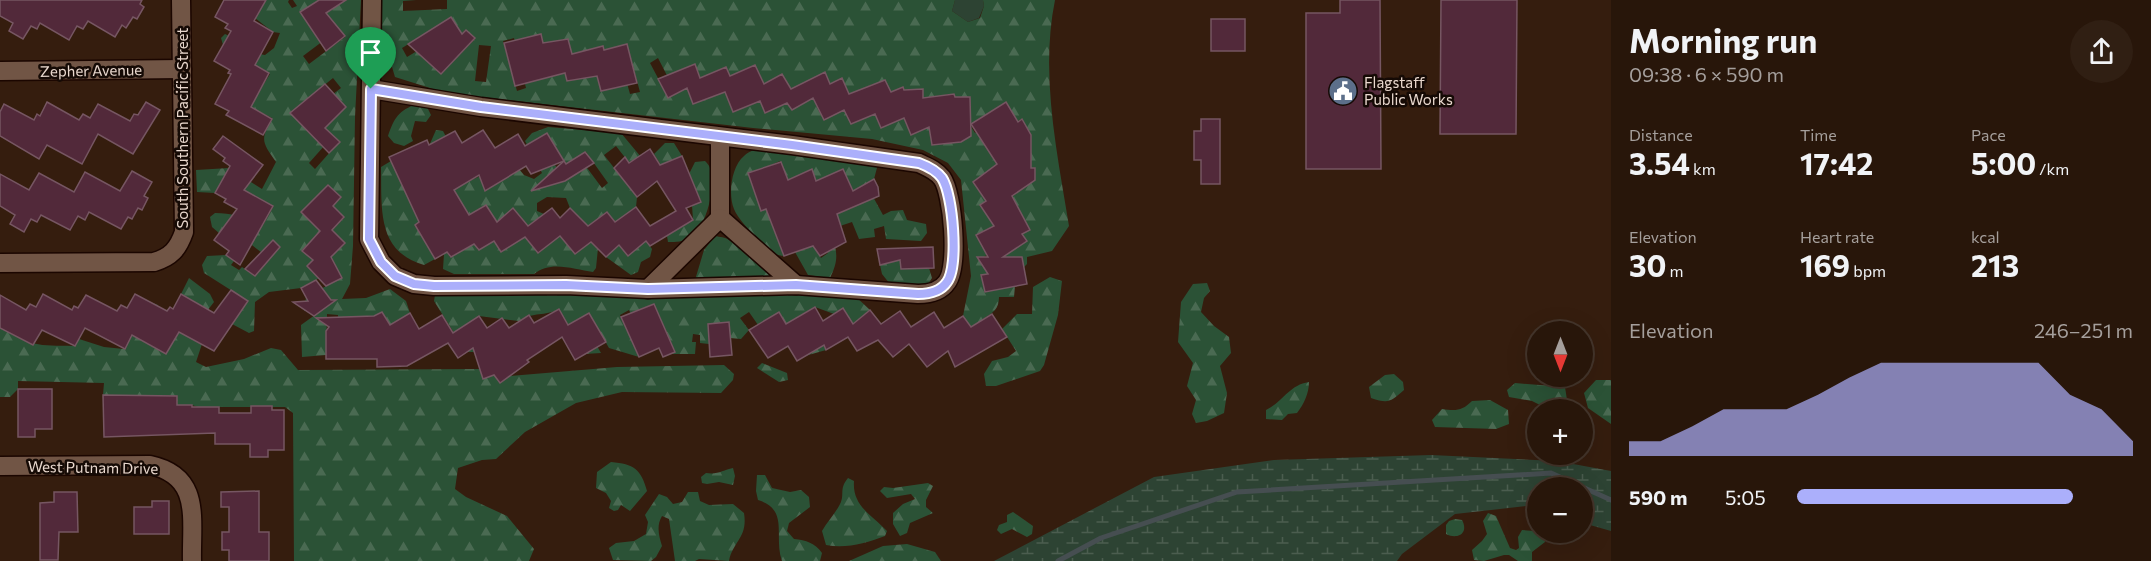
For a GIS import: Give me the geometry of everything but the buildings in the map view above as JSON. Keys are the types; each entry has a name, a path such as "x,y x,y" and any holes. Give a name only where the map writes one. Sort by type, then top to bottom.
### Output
{"street":[{"name":"South Southern Pacific Street","path":"0,263 154,262 174,253 184,232 181,0"},
{"path":"371,89 481,107 912,161 933,169 942,178 949,194 954,226 952,270 947,282 938,290 928,294 796,285 648,289 566,285 434,286 414,284 395,276 381,262 369,239 372,0"},
{"name":"Zepher Avenue","path":"0,71 182,69"},
{"path":"648,289 720,218 720,137"},
{"path":"720,218 796,285"},
{"name":"West Putnam Drive","path":"0,466 150,465 166,468 182,480 191,499 192,561"}],"green space":[{"path":"266,0 289,0 292,8 297,6 293,0 319,0 300,12 308,24 339,0 361,0 355,117 353,246 350,284 342,299 366,298 390,289 406,301 410,313 392,328 382,312 338,339 338,315 327,314 326,355 302,357 301,325 333,302 327,294 304,311 306,297 341,278 336,269 301,288 269,292 255,302 254,331 249,333 232,324 248,301 204,273 202,265 207,256 226,255 234,261 231,265 239,270 242,267 255,276 270,259 226,225 219,233 212,227 210,217 215,213 234,215 263,225 273,207 223,179 215,193 197,192 196,170 229,168 262,189 276,162 264,141 272,118 221,92 226,83 260,90 270,74 223,45 221,38 225,34 254,52 265,55 274,48 280,33 273,32 255,18","holes":["339,29 345,37 309,64 303,56","333,78 341,88 307,114 300,105","340,100 346,107 314,138 308,132","333,136 339,142 315,169 309,163","328,185 341,198 314,225","338,212 344,218 308,256 302,250","338,236 345,244 313,273 307,266"]},
{"path":"381,0 416,0 403,1 403,11 447,9 447,0 955,0 952,11 968,22 980,18 984,6 983,0 1055,0 1049,56 1050,85 1055,141 1069,226 1052,251 1027,257 1027,264 1024,267 982,275 985,292 1015,286 1014,297 999,297 995,310 983,319 987,327 974,333 963,316 971,276 961,180 948,163 923,150 872,139 753,128 446,93 395,77 381,30","holes":["451,18 457,27 407,57 402,48","465,30 475,39 441,74 432,66","541,34 550,77 538,80","514,38 526,88 517,91 503,41","568,39 577,79 567,81 558,41","627,44 640,92 630,94 617,47","479,45 491,46 486,82 475,81","603,46 612,88 601,91 591,50","658,58 676,93 668,97 650,63","695,64 708,98 693,104 680,70","755,65 775,108 766,113 746,69","726,67 742,107 733,112 716,71","782,74 800,105 792,110 774,79","813,78 833,115 825,120 805,82","841,78 861,119 852,124 832,83","873,84 890,123 881,127 864,88","903,87 921,130 911,135 893,92","954,94 958,142 950,143 945,95","936,96 942,143 932,145 925,98","1006,102 1011,111 975,133 970,125","1021,119 1027,128 985,145","1020,148 980,192 973,182","1021,177 1027,186 987,214 980,205","1020,212 1025,220 981,244 976,235","1021,233 1026,240 985,269 979,260"]},
{"path":"955,0 983,0 984,6 979,18 968,22 952,11"},
{"path":"417,104 427,107 431,115 426,122 415,121 411,136 413,141 404,146 394,143 388,136 395,120 401,112"},
{"path":"548,127 621,133 646,163 638,174 616,146 604,155 637,197 636,207 627,214 652,249 650,257 641,262 638,272 631,275 606,257 612,251 570,208 566,198 547,197 537,203 537,211 544,214 575,254 583,248 588,238 598,248 596,268 593,272 555,266 547,267 534,274 454,274 443,269 444,254 423,220 415,225 435,259 424,265 397,250 390,239 382,212 381,167 429,146 436,130 443,131 469,181 513,162 524,175 534,179 542,173 525,141 532,133","holes":["547,133 573,175 564,180 539,138","586,152 608,183 602,188 579,157","486,205 511,245 501,252 476,211","513,208 546,247 539,253 506,215","607,212 637,248 598,219","455,214 488,244 478,250","429,223 465,249 450,257"]},
{"path":"665,143 674,143 682,156 673,160 676,189 654,154"},
{"path":"765,147 878,164 874,179 866,184 883,215 891,211 903,210 907,220 926,224 927,233 921,241 886,239 884,226 874,229 875,237 859,239 852,222 831,229 836,258 830,278 808,275 795,252 773,228 784,256 774,254 764,247 734,209 731,189 736,167 746,154","holes":["780,161 798,208 787,212 771,165","842,169 859,204 850,209 834,173","759,170 761,210 748,174","812,170 828,208 803,173","809,222 828,253 821,258 801,227"]},
{"path":"705,161 710,168 712,185 709,206 701,225 691,237 682,241 668,242 667,236 693,220 692,205 701,201 689,174 695,162"},
{"path":"715,236 727,239 744,252 770,276 768,281 695,280 704,250"},
{"path":"900,253 901,269 929,268 932,278 928,284 890,284 882,274 880,265"},
{"path":"1050,277 1062,281 1058,315 1044,365 1040,371 996,386 986,386 984,374 992,361 1008,357 1016,351 1002,329 1017,314 1032,314 1033,287"},
{"path":"189,278 210,294 214,302 204,315 202,344 196,362 206,367 244,359 271,348 281,350 298,370 480,369 483,379 493,374 500,383 510,376 617,367 724,365 734,374 733,380 721,393 622,392 576,403 525,432 496,459 482,460 458,468 455,489 466,497 507,516 534,549 529,561 294,561 293,413 285,407 177,405 177,396 103,395 104,383 18,381 18,389 10,397 0,397 0,323 19,337 34,344 74,346 79,339 104,347 124,349 150,302 158,305 158,311 155,330 148,344 166,354 195,302 181,294"},
{"path":"1207,283 1210,291 1204,298 1201,312 1229,337 1231,353 1220,366 1227,393 1224,413 1207,421 1196,423 1192,414 1196,400 1187,386 1193,363 1178,342 1181,302 1193,284"},
{"path":"436,289 854,295 870,310 861,317 871,330 860,336 834,314 815,307 804,313 826,350 805,356 779,313 771,317 772,345 749,312 740,318 749,330 741,339 730,338 708,324 709,344 700,343 700,335 693,334 692,342 696,342 695,354 669,354 675,351 654,304 643,308 654,337 643,339 629,310 620,315 639,357 609,348 589,313 581,318 601,353 584,354 559,309 529,316 519,321 479,316 462,327 479,352 466,352 434,301"},
{"path":"762,363 787,373 788,380 779,382 757,368"},
{"path":"1394,374 1403,382 1404,390 1389,401 1371,398 1369,387 1385,375"},
{"path":"1596,380 1611,380 1611,424 1593,411 1593,399 1586,399 1584,393 1590,387 1593,387"},
{"path":"1309,382 1306,398 1297,413 1288,414 1282,420 1266,419 1266,410 1296,386"},
{"path":"1515,383 1527,384 1527,387 1565,387 1567,399 1527,400 1509,397 1507,390"},
{"path":"1490,400 1508,410 1509,424 1496,429 1435,427 1432,420 1442,409 1458,410 1472,401"},
{"path":"1431,455 1527,460 1527,465 1579,465 1611,471 1611,531 1593,526 1593,477 1527,477 1527,506 1455,514 1402,554 1397,561 994,561 1154,477 1274,460"},
{"path":"611,462 631,466 639,473 645,484 647,491 630,511 621,505 618,510 614,511 609,508 611,501 606,493 596,488 597,472"},
{"path":"733,468 735,476 733,485 719,482 702,483 701,477 706,473 717,473"},
{"path":"757,475 765,475 772,488 790,492 801,490 809,497 810,507 789,523 787,531 794,539 813,544 822,553 820,561 782,561 777,517 768,504 758,500"},
{"path":"848,478 854,481 854,490 860,504 887,531 885,536 863,543 848,546 826,545 822,531 841,502 843,486"},
{"path":"928,483 933,486 926,500 926,507 933,513 910,523 907,533 900,536 893,524 893,513 903,504 915,499 911,494 887,498 880,491 884,487 893,488"},
{"path":"688,492 698,492 700,501 709,505 733,504 744,513 744,528 729,561 699,559 675,561 669,519 662,516 659,535 662,546 656,557 651,561 613,560 609,548 616,543 634,541 646,534 648,522 645,515 659,494 667,497 673,504 682,502"},
{"path":"1013,512 1033,526 1032,534 1027,537 1012,529 1001,534 997,530 999,525 1007,522 1007,515"},
{"path":"1488,513 1496,516 1510,548 1516,550 1519,548 1518,537 1522,530 1527,530 1527,543 1544,543 1532,552 1532,561 1518,561 1509,555 1484,561 1474,560 1472,550 1487,534 1483,521"},
{"path":"1455,519 1462,520 1464,529 1458,536 1450,536 1446,534 1446,525"},
{"path":"907,544 935,552 941,561 849,561 883,546"}],"waterway":[{"path":"1058,561 1101,538 1237,492 1551,473 1611,500"}],"place":[{"name":"Flagstaff Public Works","path":"1343,91"}],"route":[{"path":"371,89 429,100 919,163 933,169 942,178 949,194 954,226 952,270 947,282 938,290 928,294 796,285 648,289 566,285 434,286 414,284 395,276 381,262 369,239 371,89"}]}
